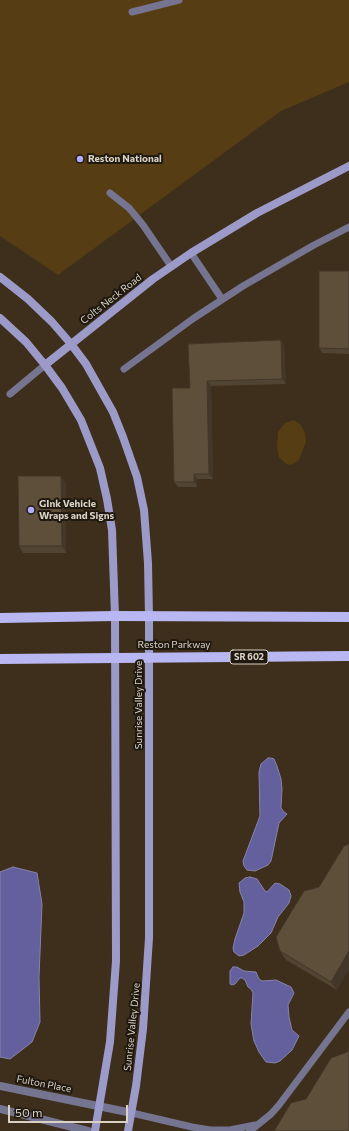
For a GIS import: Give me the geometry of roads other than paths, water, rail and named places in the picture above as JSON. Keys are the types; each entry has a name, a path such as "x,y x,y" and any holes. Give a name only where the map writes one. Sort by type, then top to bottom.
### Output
{"main road":[{"name":"Colts Neck Road","path":"45,364 191,252 257,213 349,166"},
{"name":"Sunrise Valley Drive","path":"0,277 40,310 71,344 86,364 113,412 129,452 137,477 145,521 148,563 149,617 149,938 143,1029 132,1113 128,1131"},
{"name":"Sunrise Valley Drive","path":"0,318 26,342 45,364 62,388 80,420 100,468 112,530 116,616 116,961 110,1042 95,1131"},
{"path":"0,618 116,616 349,617"},
{"name":"Reston Parkway","path":"0,659 349,656"}],"street":[{"name":"Fulton Place","path":"0,1086 132,1113"},
{"path":"0,1109 88,1131"}],"lane":[{"path":"132,12 179,0"},
{"path":"110,193 129,208 143,225 171,266"},
{"path":"124,369 222,299 274,267 349,227"},
{"path":"191,252 222,299"},
{"path":"10,394 45,364"},
{"path":"250,1131 271,1114 282,1101 349,1012"},
{"path":"132,1113 210,1130 230,1130 257,1125"}],"place":[{"name":"Reston National","path":"80,159"},
{"name":"GInk Vehicle Wraps and Signs","path":"31,510"}]}
